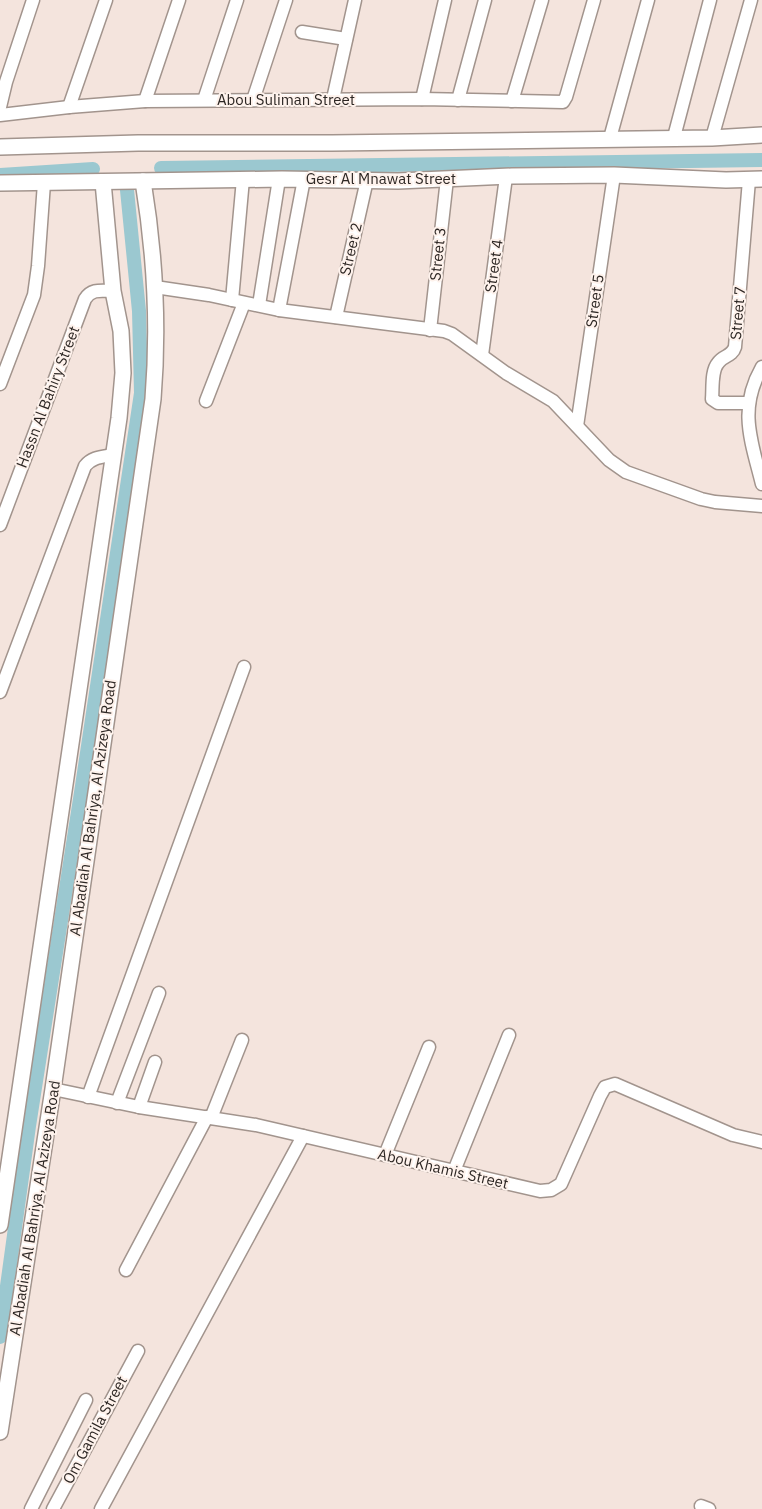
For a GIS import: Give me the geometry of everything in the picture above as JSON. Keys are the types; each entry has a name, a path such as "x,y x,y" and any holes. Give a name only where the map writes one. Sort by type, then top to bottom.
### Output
{"street":[{"path":"0,107 6,82 33,0"},
{"path":"69,107 106,0"},
{"path":"145,100 179,0"},
{"path":"204,100 237,0"},
{"path":"253,100 286,0"},
{"path":"333,100 355,0"},
{"path":"422,99 445,0"},
{"path":"458,100 485,0"},
{"path":"512,100 542,0"},
{"name":"Abou Suliman Street","path":"0,115 145,100 422,99 563,102 568,92 594,0"},
{"path":"610,138 648,0"},
{"path":"674,137 710,0"},
{"path":"712,138 751,0"},
{"path":"302,32 346,39"},
{"path":"0,147 138,143 332,143 712,138 762,135"},
{"name":"Gesr Al Mnawat Street","path":"0,183 243,179 446,179 614,175 755,180"},
{"name":"Street 5","path":"576,426 614,175"},
{"name":"Street 4","path":"482,355 506,177"},
{"path":"232,300 243,179"},
{"path":"259,305 279,179"},
{"path":"279,310 304,179"},
{"name":"Street 3","path":"430,330 446,179"},
{"name":"Street 2","path":"336,317 367,180"},
{"name":"Street 7","path":"749,403 718,403 712,399 715,367 719,361 732,354 735,347 755,180"},
{"name":"Al Abadiah Al Bahriya, Al Azizeya Road","path":"0,1225 88,640 124,373 103,182"},
{"name":"Al Abadiah Al Bahriya, Al Azizeya Road","path":"0,1432 53,1089 153,399 156,355 156,288 143,182"},
{"path":"0,384 34,295 44,183"},
{"path":"156,288 232,300 279,310 444,331 452,334 506,373 553,401 609,460 626,472 715,502 762,506"},
{"name":"Hassn Al Bahiry Street","path":"0,525 85,299 94,291 114,291"},
{"path":"206,401 244,303"},
{"path":"762,367 755,379 749,403 748,419 762,484"},
{"path":"0,692 85,466 95,458 113,455"},
{"path":"88,1097 244,667"},
{"path":"117,1102 159,993"},
{"path":"454,1171 509,1034"},
{"path":"126,1270 209,1118 242,1040"},
{"path":"385,1155 429,1047"},
{"path":"139,1107 155,1062"},
{"name":"Abou Khamis Street","path":"53,1089 139,1107 256,1125 540,1191 552,1190 561,1184 600,1096 605,1088 614,1084 733,1135 762,1142"},
{"path":"101,1509 302,1136"},
{"name":"Om Gamila Street","path":"53,1509 138,1351"},
{"path":"31,1509 86,1400"}],"waterway":[{"path":"161,168 762,160"},
{"path":"0,175 93,169"},
{"path":"0,1337 29,1126 141,393 139,311 127,190"}]}
